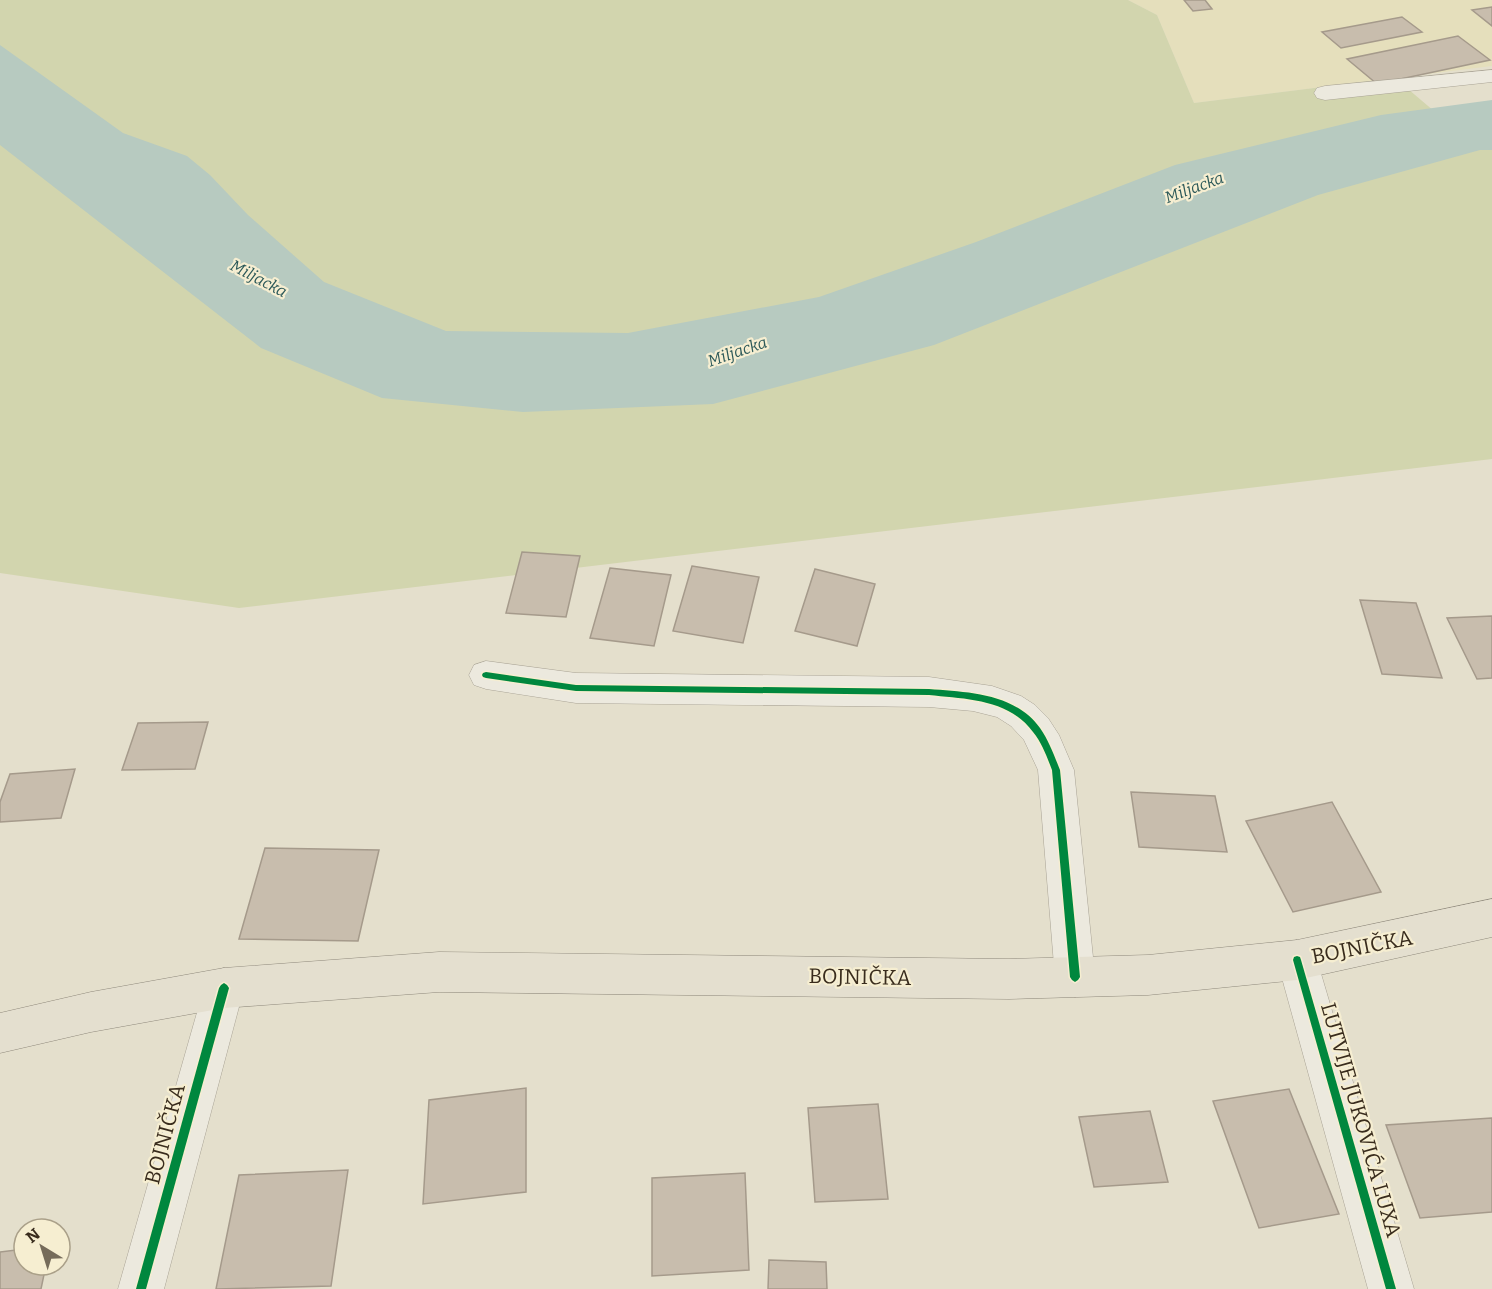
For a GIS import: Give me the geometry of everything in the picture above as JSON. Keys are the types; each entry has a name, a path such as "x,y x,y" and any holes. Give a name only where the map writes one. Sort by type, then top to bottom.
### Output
{"main road":[{"name":"BOJNIČKA","path":"0,1033 91,1012 224,988 439,972 1075,977 1148,975 1297,960 1418,936 1492,918"}],"street":[{"path":"1325,93 1492,76"},
{"path":"486,675 576,688 928,692 980,697 1004,703 1023,715 1037,729 1049,748 1056,770 1075,977"},
{"name":"LUTVIJE JUKOVIĆA LUXA","path":"1297,960 1391,1289"},
{"name":"BOJNIČKA","path":"141,1289 224,988"}],"shaded area":[{"path":"1128,0 1492,0 1492,66 1194,103 1157,15"}],"green space":[{"path":"0,0 1128,0 1157,15 1194,103 1395,78 1480,150 1492,150 1492,459 239,608 0,573"}],"water":[{"name":"Miljacka","path":"0,45 123,133 187,156 210,175 248,215 324,282 446,331 628,333 819,297 976,242 1175,165 1381,115 1492,100 1492,150 1480,150 1318,195 934,345 713,404 523,412 382,398 261,348 0,145"}],"building":[{"path":"1184,0 1205,0 1212,9 1193,11"},
{"path":"1492,7 1492,26 1472,10"},
{"path":"1402,17 1422,32 1341,48 1322,32"},
{"path":"1458,36 1490,60 1377,84 1347,59"},
{"path":"522,552 580,556 566,617 506,613"},
{"path":"692,566 759,577 743,643 673,631"},
{"path":"610,568 671,575 654,646 590,638"},
{"path":"815,569 875,584 857,646 795,631"},
{"path":"1360,600 1416,603 1442,678 1382,674"},
{"path":"1492,616 1492,678 1477,679 1447,618"},
{"path":"208,722 195,769 122,770 138,723"},
{"path":"75,769 61,818 0,822 0,802 10,774"},
{"path":"1131,792 1215,796 1227,852 1139,847"},
{"path":"1332,802 1381,892 1293,912 1246,821"},
{"path":"265,848 379,850 358,941 239,939"},
{"path":"526,1088 526,1192 423,1204 429,1100"},
{"path":"1289,1089 1339,1214 1259,1228 1213,1101"},
{"path":"878,1104 888,1199 815,1202 808,1108"},
{"path":"1150,1111 1168,1182 1094,1187 1079,1117"},
{"path":"1492,1118 1492,1212 1420,1218 1386,1125"},
{"path":"348,1170 331,1286 216,1289 239,1175"},
{"path":"745,1173 749,1270 652,1276 652,1178"},
{"path":"12,1250 12,1277 44,1277 41,1289 0,1289 0,1252"},
{"path":"769,1260 826,1262 827,1289 768,1289"}],"cycle path":[{"path":"486,675 576,688 929,692 973,697 1009,707 1023,716 1036,729 1047,747 1056,770 1075,977"},
{"path":"1297,960 1391,1289"},
{"path":"141,1289 224,988"}]}
